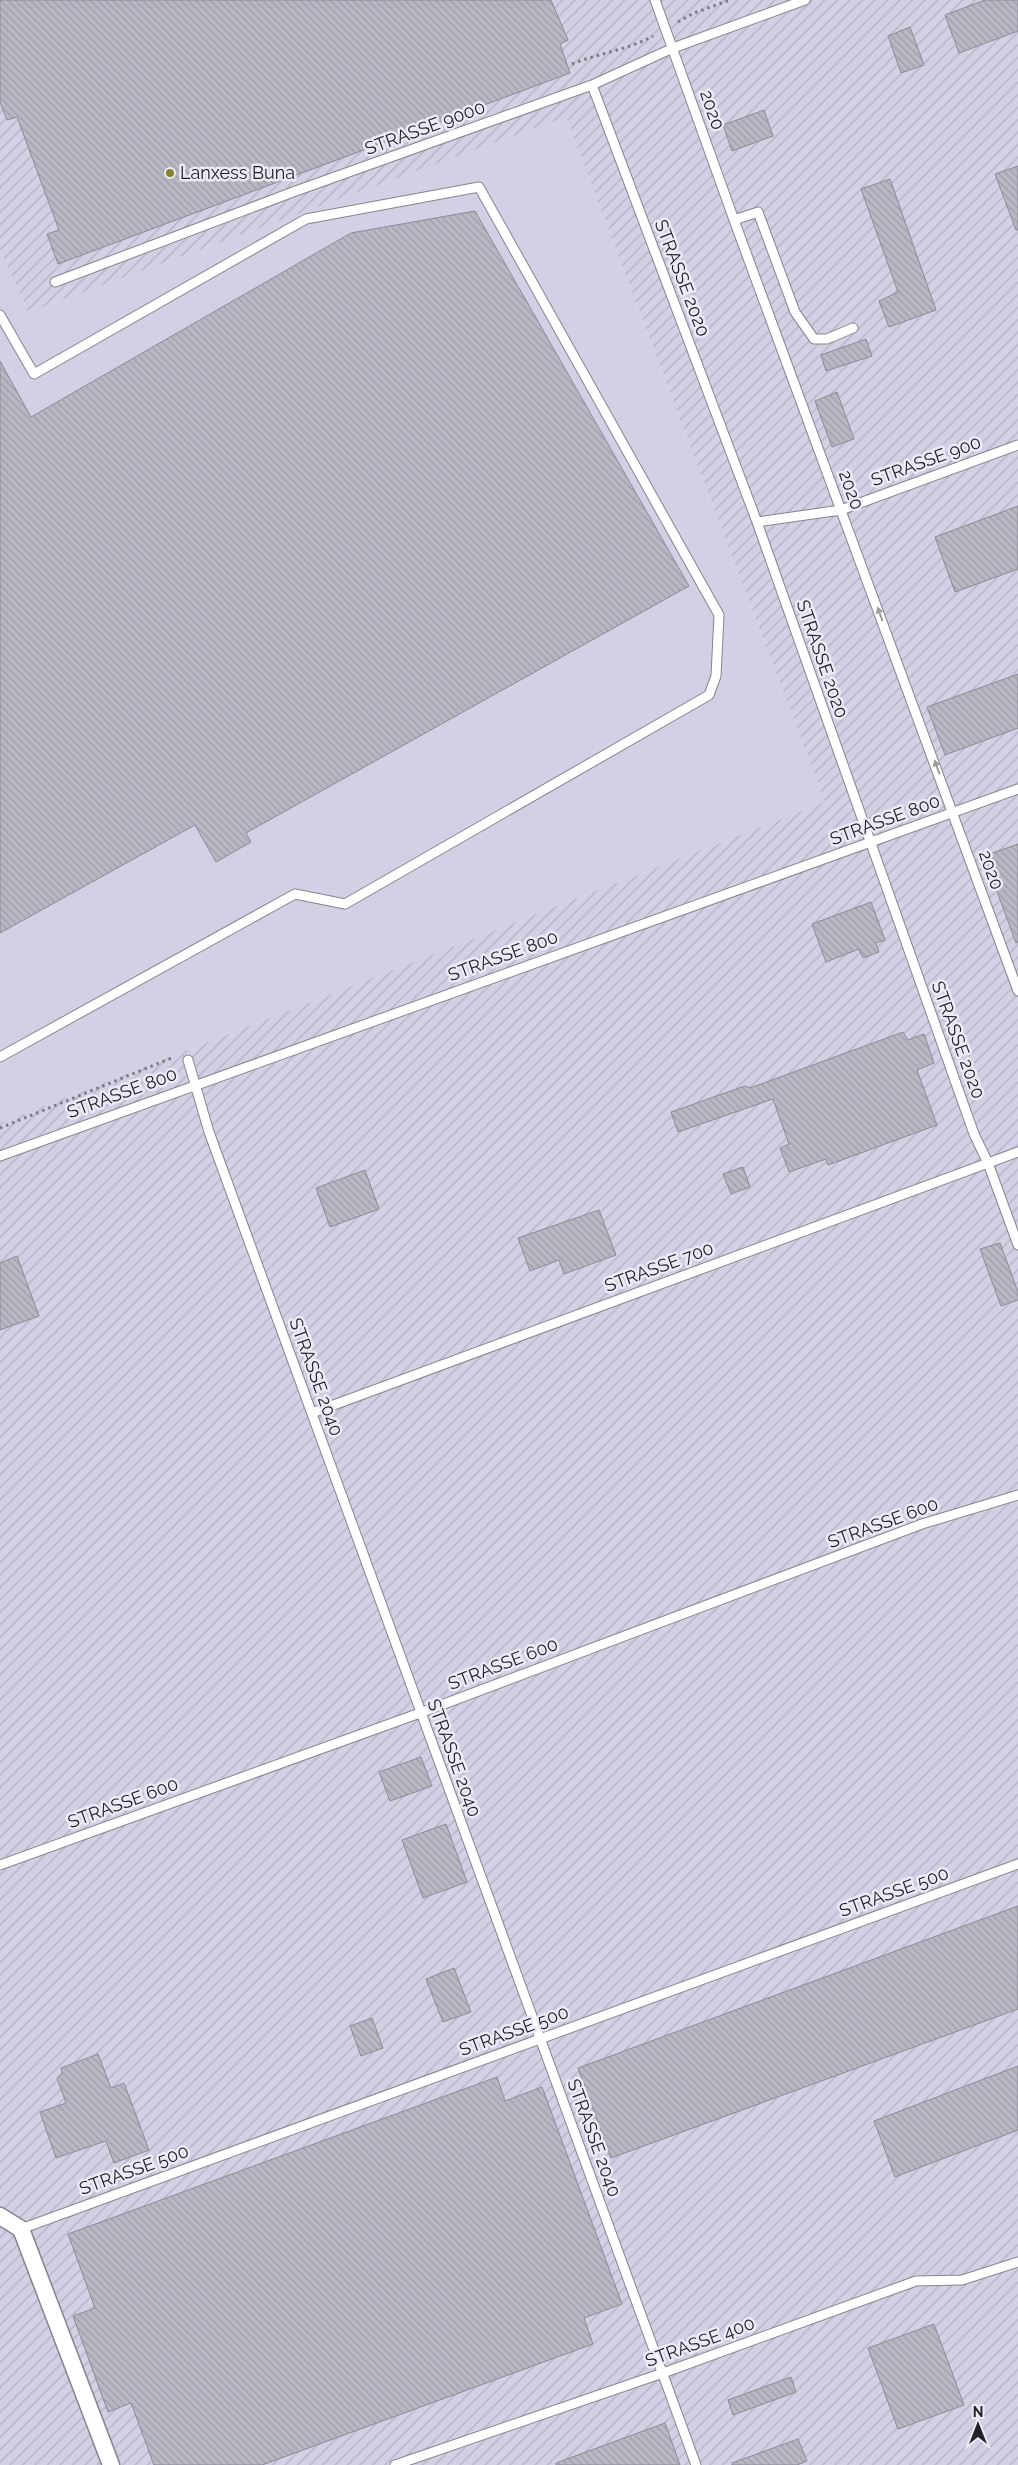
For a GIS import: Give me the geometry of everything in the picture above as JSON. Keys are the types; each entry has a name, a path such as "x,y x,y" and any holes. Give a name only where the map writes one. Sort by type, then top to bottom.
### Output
{"street":[{"path":"0,2216 21,2228 111,2465"}],"lane":[{"name":"2020","path":"655,0 1018,991"},
{"name":"STRASSE 9000","path":"55,282 293,192 592,85 673,48 805,0"},
{"name":"STRASSE 2020","path":"592,85 757,522 974,1134 988,1163 1018,1245"},
{"path":"0,316 34,374 306,219 479,187 719,615 716,676 709,695 345,904 295,894 0,1057"},
{"path":"734,220 758,212 796,312 814,339 827,339 853,328"},
{"name":"STRASSE 900","path":"757,522 842,510 1018,445"},
{"name":"STRASSE 800","path":"0,1156 196,1083 1018,789"},
{"name":"STRASSE 2040","path":"188,1060 196,1083 204,1118 696,2465"},
{"name":"STRASSE 700","path":"312,1413 1018,1152"},
{"name":"STRASSE 600","path":"0,1865 420,1713 922,1524 1018,1495"},
{"name":"STRASSE 500","path":"21,2228 1018,1864"},
{"name":"STRASSE 400","path":"394,2465 663,2373 916,2281 962,2280 1018,2262"}],"path":[{"path":"0,1128 185,1052 188,1060"}],"shaded area":[{"path":"0,0 1018,0 1018,2465 0,2465 0,1123 825,802 566,117 28,312 0,249"},
{"path":"566,117 825,802 0,1123 0,249 28,312"}],"building":[{"name":"Lanxess Buna","path":"0,0 551,0 568,40 560,44 570,73 58,264 47,234 59,230 17,117 7,120 0,102"},
{"path":"985,0 1018,0 1018,31 959,53 945,15"},
{"path":"910,27 924,65 901,73 888,36"},
{"path":"764,110 773,136 732,151 723,125"},
{"path":"1018,166 1018,230 1016,230 995,174"},
{"path":"890,179 936,310 889,327 879,301 898,292 861,189"},
{"path":"475,211 689,586 246,833 251,842 216,862 195,825 0,933 0,361 31,417 351,233"},
{"path":"866,339 872,356 826,371 821,355"},
{"path":"837,392 854,439 832,447 815,401"},
{"path":"1018,506 1018,569 955,592 935,537"},
{"path":"1018,674 1018,728 945,755 927,707"},
{"path":"1018,844 1018,942 1016,943 984,856"},
{"path":"871,902 885,940 876,943 879,952 863,958 859,949 826,962 812,924"},
{"path":"903,1032 908,1040 924,1034 934,1063 917,1070 937,1125 828,1165 826,1159 789,1172 780,1148 789,1144 773,1099 678,1132 671,1112 745,1086 750,1088"},
{"path":"743,1167 750,1187 731,1194 723,1174"},
{"path":"365,1170 379,1209 330,1227 316,1188"},
{"path":"599,1210 616,1255 564,1274 559,1260 530,1271 518,1238"},
{"path":"1000,1243 1018,1292 1018,1300 1001,1306 980,1249"},
{"path":"17,1256 39,1316 0,1330 0,1263"},
{"path":"421,1757 432,1786 390,1801 379,1772"},
{"path":"446,1824 467,1882 423,1898 402,1840"},
{"path":"1018,1906 1018,2009 611,2158 578,2068"},
{"path":"454,1968 471,2012 443,2022 426,1979"},
{"path":"372,2018 383,2048 361,2056 350,2026"},
{"path":"98,2054 111,2088 124,2083 149,2150 114,2163 106,2141 56,2158 40,2112 66,2103 57,2078 62,2073 61,2068"},
{"path":"1018,2066 1018,2130 895,2177 874,2121"},
{"path":"497,2077 505,2101 542,2087 622,2304 584,2318 593,2344 262,2465 154,2465 131,2403 108,2412 73,2316 95,2308 68,2234"},
{"path":"934,2324 964,2405 898,2429 868,2348"},
{"path":"791,2377 796,2392 733,2415 728,2400"},
{"path":"665,2423 680,2465 556,2465 556,2463"},
{"path":"798,2439 807,2461 797,2465 732,2465 732,2463"}],"place":[{"name":"Lanxess Buna","path":"170,173"}]}
